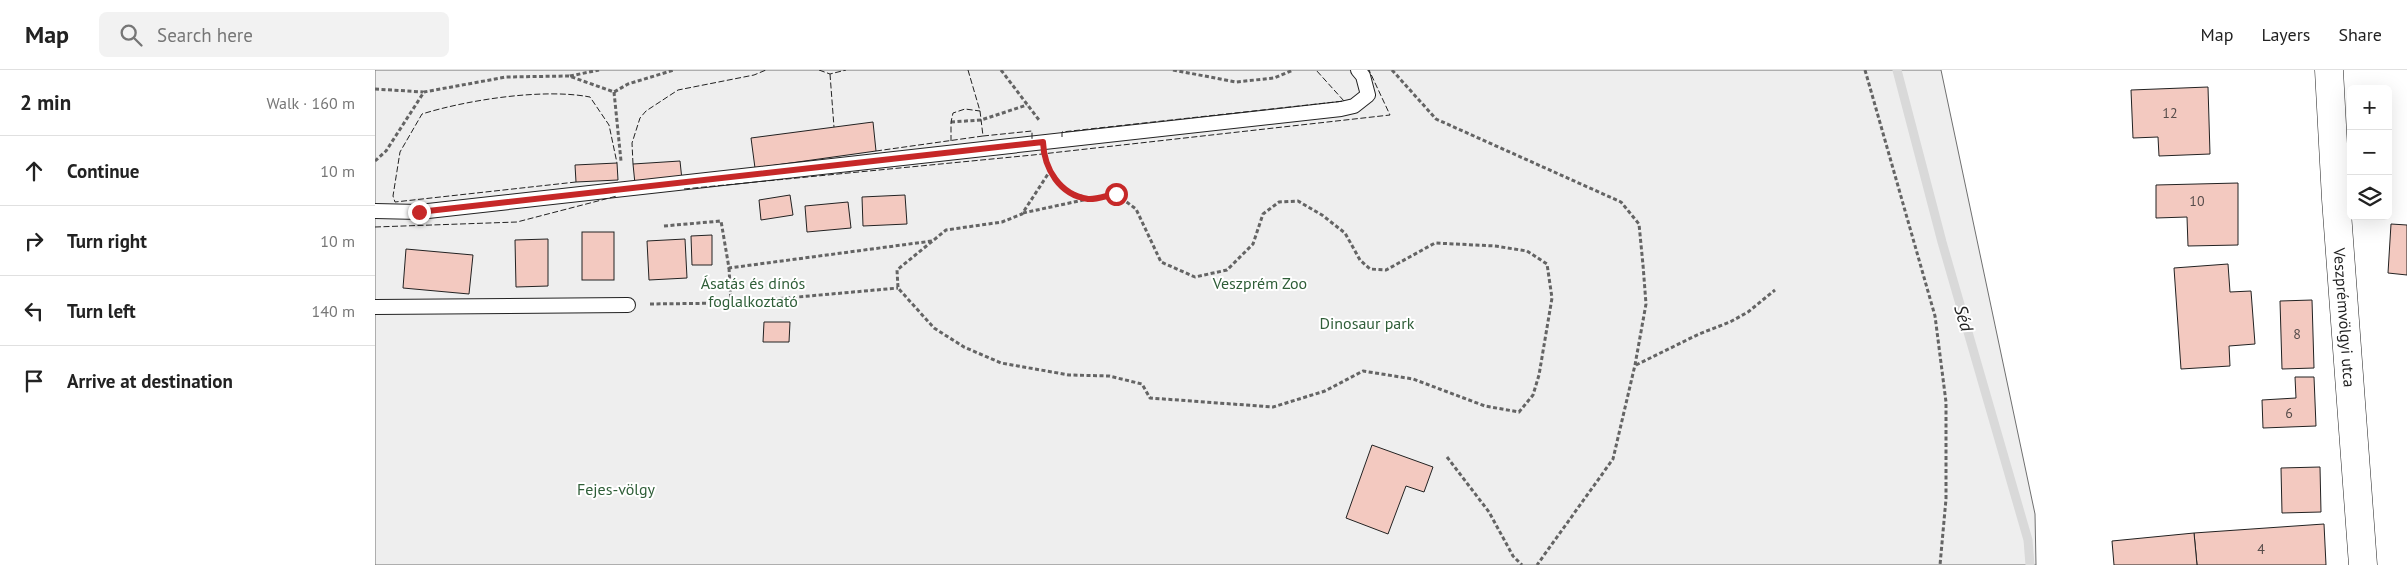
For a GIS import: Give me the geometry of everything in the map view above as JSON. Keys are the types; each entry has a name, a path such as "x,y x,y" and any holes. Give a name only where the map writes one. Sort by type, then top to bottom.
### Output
{"street":[{"name":"Veszprémvölgyi utca","path":"2329,70 2337,218 2363,565"}],"lane":[{"path":"375,211 419,212 1354,106 1368,95 1363,76 1358,70"},
{"path":"375,307 627,305"}],"path":[{"path":"375,90 424,92 506,77 569,76 599,70"},
{"path":"569,76 614,92 628,84 674,70"},
{"path":"1001,70 1043,125 1044,154 1050,171 1064,190 1089,199"},
{"path":"1173,70 1236,82 1275,78 1293,70"},
{"path":"1392,70 1436,118 1621,202 1639,224 1646,304 1635,365 1613,459 1537,565"},
{"path":"1865,70 1935,316 1946,402 1946,499 1940,565"},
{"path":"375,161 386,151 424,92"},
{"path":"614,92 621,162"},
{"path":"951,122 981,120 1027,105"},
{"path":"1022,214 1050,171"},
{"path":"1116,194 1135,209 1161,262 1195,277 1227,270 1253,244 1263,214 1279,202 1299,202 1322,215 1345,233 1359,260 1370,269 1386,270 1435,243 1495,246 1527,251 1547,264 1552,298 1539,375 1533,395 1519,412 1485,406 1413,379 1363,371 1325,391 1273,407 1150,398 1142,384 1109,376 1069,376 1001,362 964,347 934,328 898,288 897,270 946,230 1002,222 1022,214 1116,194"},
{"path":"664,226 721,221 729,268 731,303"},
{"path":"729,268 933,241"},
{"path":"627,305 731,303 898,288"},
{"path":"1635,365 1699,334 1730,322 1747,312 1775,290"},
{"path":"1447,457 1489,512 1513,556 1522,565"}],"green space":[{"name":"Veszprém Zoo","path":"375,70 1941,70 2035,514 2036,565 375,565"}],"building":[{"path":"2208,87 2210,154 2159,156 2158,137 2133,138 2131,90"},
{"path":"873,122 876,151 755,168 751,138"},
{"path":"680,161 682,180 635,184 633,164"},
{"path":"617,163 618,180 576,182 575,165"},
{"path":"2238,183 2238,245 2188,246 2187,217 2156,218 2156,185"},
{"path":"790,195 793,215 761,220 759,200"},
{"path":"905,195 907,224 863,226 862,197"},
{"path":"848,202 851,228 807,232 805,206"},
{"path":"2391,224 2407,225 2407,275 2388,273"},
{"path":"582,232 614,232 614,280 582,280"},
{"path":"712,235 712,265 692,265 691,236"},
{"path":"548,239 548,286 516,287 515,240"},
{"path":"685,239 687,278 649,280 647,241"},
{"path":"406,249 473,255 469,294 403,288"},
{"path":"2228,264 2230,292 2251,291 2255,344 2229,346 2230,366 2181,369 2174,268"},
{"path":"2312,300 2314,368 2282,369 2280,301"},
{"path":"764,322 790,322 789,342 763,342"},
{"path":"2295,377 2314,377 2316,426 2263,428 2262,400 2296,398"},
{"path":"1372,445 1433,467 1424,492 1406,486 1388,534 1346,518"},
{"path":"2320,467 2321,512 2282,513 2281,468"},
{"path":"2324,524 2326,565 2197,565 2194,533"},
{"path":"2194,533 2197,565 2114,565 2112,541"}],"waterway":[{"name":"Séd","path":"1897,70 1942,242 2028,540 2030,565"}],"fence":[{"path":"633,164 632,143 640,118 646,111 678,90 754,75 766,70"},
{"path":"819,70 830,74 846,70"},
{"path":"876,151 983,136 980,111 968,70"},
{"path":"1062,137 1062,132 1344,101 1316,70"},
{"path":"684,189 1033,155 1390,115 1369,70"},
{"path":"830,74 834,127"},
{"path":"576,182 395,202 393,196 400,152 422,114 483,100 550,94 590,97 609,125 617,163"},
{"path":"951,141 953,113 965,109 980,111"},
{"path":"983,136 1032,131 1032,140"},
{"path":"375,227 517,222 617,196"}],"route":[{"path":"419,212 903,156 1043,142 1044,154 1050,171 1064,190 1089,199 1116,194"}],"park label":[{"name":"Ásatás és dínós foglalkoztató","path":"753,292"},
{"name":"Dinosaur park","path":"1367,323"},
{"name":"Fejes-völgy","path":"616,489"}]}
